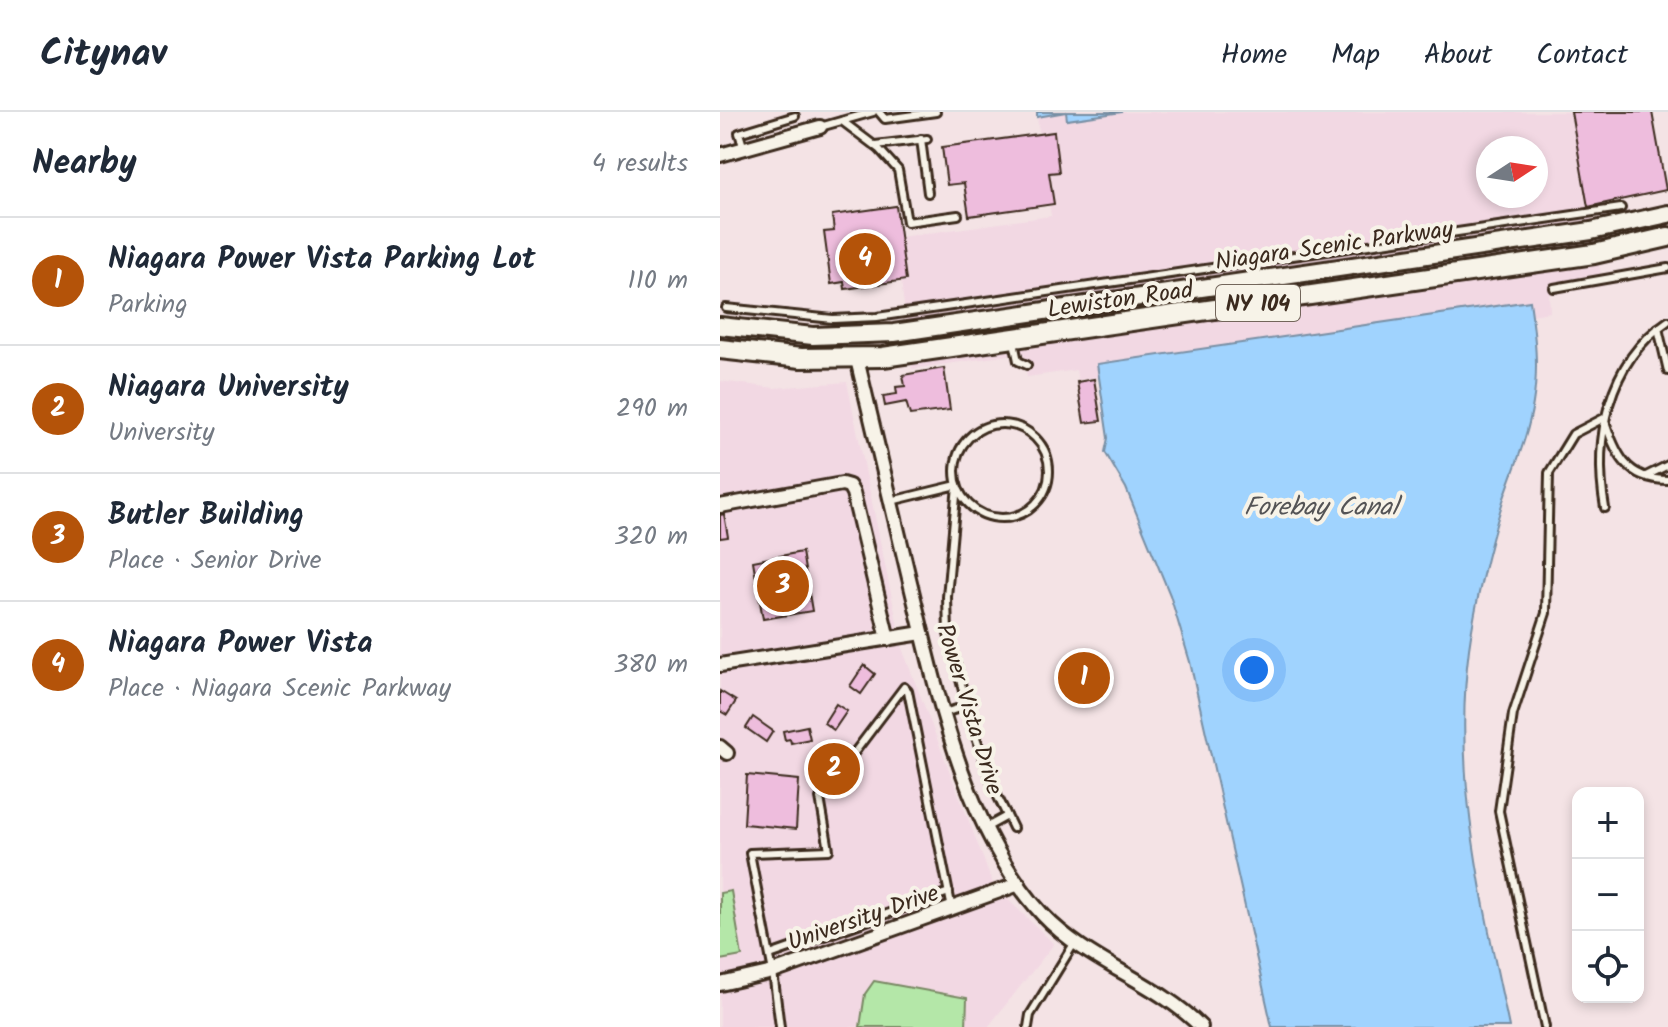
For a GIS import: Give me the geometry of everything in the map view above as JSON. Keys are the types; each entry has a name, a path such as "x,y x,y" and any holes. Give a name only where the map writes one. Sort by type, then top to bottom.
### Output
{"main road":[{"name":"Niagara Scenic Parkway","path":"720,326 813,336 879,335 1591,231 1668,214"},
{"name":"Lewiston Road","path":"720,349 801,358 857,359 1594,254 1668,237"}],"street":[{"path":"720,155 820,127"},
{"name":"Power Vista Drive","path":"857,359 944,713 961,768 987,827 1019,884 1044,915 1104,963 1159,995 1201,1027"},
{"path":"720,506 842,484 849,486 888,639"},
{"path":"720,665 922,633"},
{"name":"University Drive","path":"720,984 773,972 1019,884"}],"lane":[{"path":"820,127 873,112"},
{"path":"879,112 885,119 936,112"},
{"path":"744,149 739,133 795,116"},
{"path":"842,121 874,145 898,170 907,222 958,215"},
{"path":"874,145 924,139 928,193"},
{"path":"726,308 833,319 877,317 1621,208"},
{"path":"1554,288 1668,268"},
{"path":"1605,508 1600,464 1604,418 1621,374 1631,358 1668,321"},
{"path":"1658,328 1668,371"},
{"path":"1013,339 1016,358 1027,365"},
{"path":"1604,418 1614,450 1622,461 1645,476 1668,480"},
{"path":"1545,1027 1499,811 1513,714 1546,613 1549,473 1573,434 1604,418"},
{"path":"957,485 971,507 984,515 1013,517 1038,502 1046,489 1048,460 1035,437 1024,429 1012,425 985,427 964,443 955,469 957,485 946,617 966,706 986,768 1013,828"},
{"path":"1645,476 1668,465"},
{"path":"891,501 957,485"},
{"path":"780,1027 773,972 750,853 829,850 819,801 822,794 904,687 908,691 952,909"},
{"path":"944,713 966,706"},
{"path":"987,827 1007,816"},
{"path":"770,955 949,892"},
{"path":"897,911 901,927"},
{"path":"846,929 850,945"},
{"path":"1028,1027 1030,1015 1075,942"}],"shaded area":[{"path":"1066,112 1068,120 1122,112 1571,112 1603,286 1549,294 1550,312 1532,315 1530,301 1098,364 1099,377 1078,380 1076,370 1027,377 1023,353 912,369 901,281 906,280 900,237 1051,216 1037,117"},
{"path":"720,381 775,388 847,382 903,651 994,886 1054,944 988,1027 720,1027"}],"green space":[{"path":"731,891 742,956 720,960 720,893"},
{"path":"874,981 967,998 966,1027 860,1027 865,994"}],"water":[{"path":"1037,112 1066,112 1037,117"},
{"path":"1066,112 1122,112 1067,120"},
{"name":"Forebay Canal","path":"1530,301 1536,364 1531,416 1483,575 1469,649 1465,697 1464,745 1473,840 1509,1027 1272,1027 1190,662 1170,595 1126,488 1105,452 1108,438 1097,364"}],"building":[{"path":"1571,112 1652,112 1666,190 1588,207"},
{"path":"1054,132 1059,172 1049,173 1054,204 969,216 964,183 947,185 942,147"},
{"path":"896,206 906,280 845,289 844,282 831,284 824,232 834,231 832,215"},
{"path":"944,368 950,410 910,415 906,402 885,406 883,396 897,394 896,387 905,386 903,375"},
{"path":"1094,379 1101,421 1084,423 1077,382"},
{"path":"724,514 728,537 720,538 720,515"},
{"path":"802,552 812,611 763,619 753,561"},
{"path":"864,665 875,674 861,694 850,686"},
{"path":"720,691 736,701 727,715 720,711"},
{"path":"836,704 847,711 834,730 824,723"},
{"path":"753,717 773,731 766,742 746,728"},
{"path":"807,726 810,739 791,743 790,739 785,740 783,731"},
{"path":"747,775 799,780 796,829 744,824"}],"place":[{"name":"Niagara Power Vista","path":"865,259"},
{"name":"Butler Building","path":"783,586"},
{"name":"Niagara Power Vista Parking Lot","path":"1084,678"},
{"name":"Niagara University","path":"834,769"}]}
